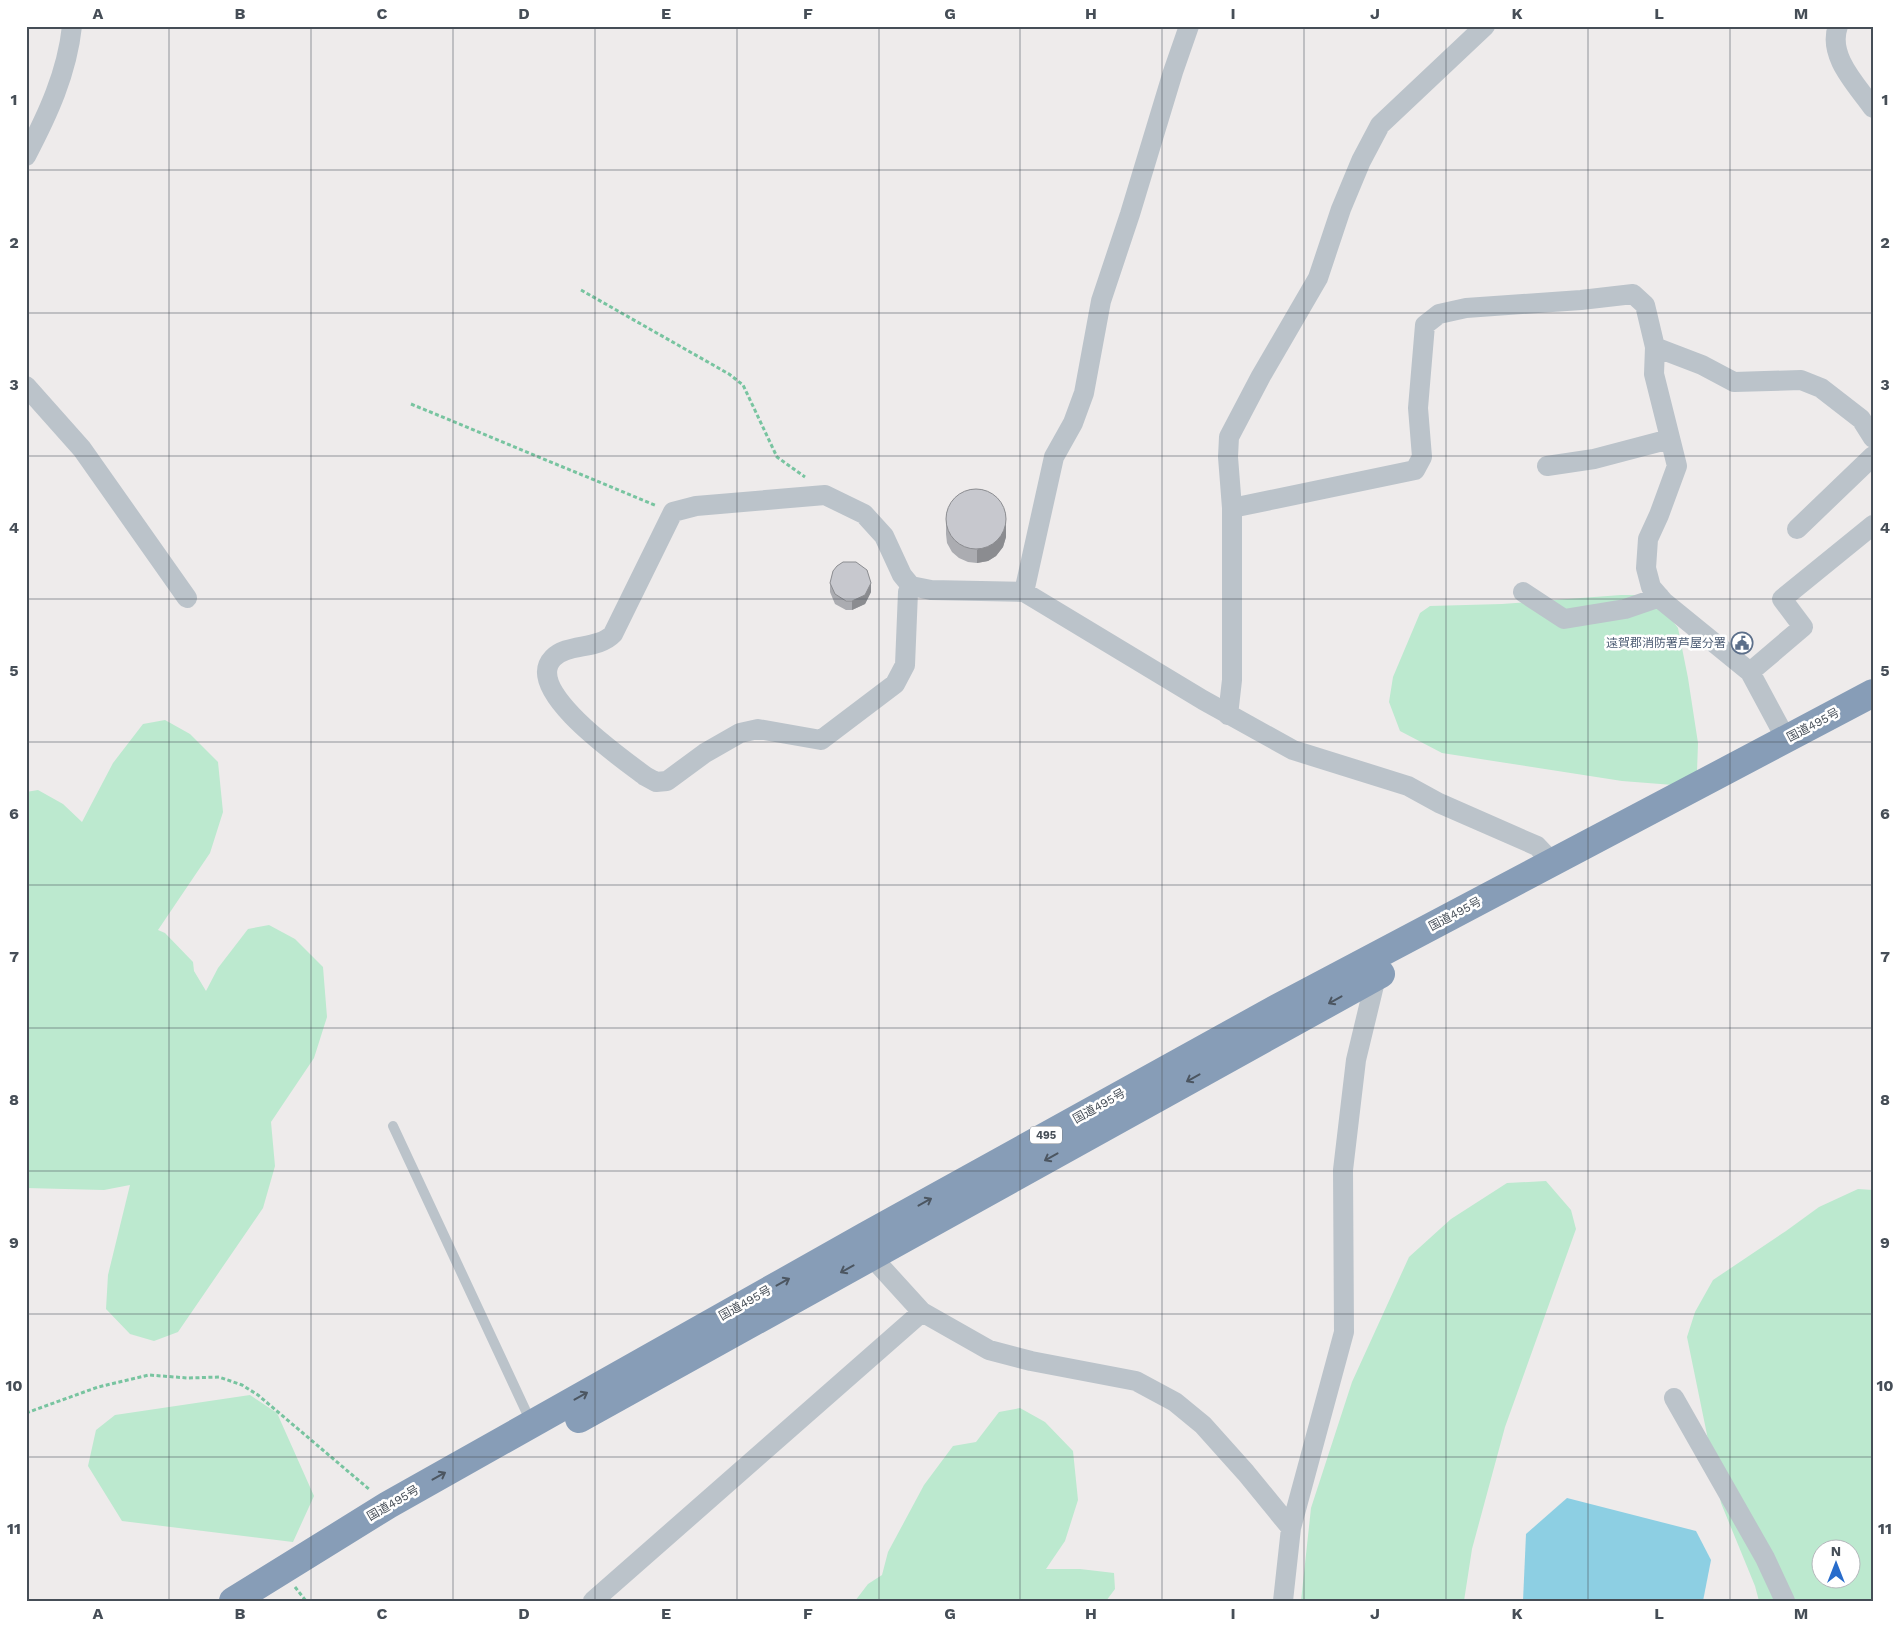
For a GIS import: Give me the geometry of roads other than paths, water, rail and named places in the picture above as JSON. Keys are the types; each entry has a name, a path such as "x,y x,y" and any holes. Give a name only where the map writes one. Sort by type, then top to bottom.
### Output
{"highway":[{"name":"国道495号","path":"234,1601 388,1505 867,1234 1277,1008 1873,693"},
{"name":"国道495号","path":"234,1601 298,1591 871,1256 1376,977 1873,714"}],"street":[{"path":"26,156 55,97 69,51 72,26"},
{"path":"1024,592 1054,457 1074,423 1084,393 1101,301 1189,26"},
{"path":"1228,714 1232,680 1232,508 1228,457 1229,437 1261,376 1318,278 1361,160 1380,125 1486,26"},
{"path":"1838,26 1836,33 1837,53 1842,64 1873,108"},
{"path":"1232,508 1415,470 1422,457 1418,408 1425,325 1439,314 1466,308 1581,300 1634,294 1645,305 1655,347 1654,374 1677,466 1660,515 1648,539 1646,568 1651,586 1660,597 1689,623 1750,672 1786,739"},
{"path":"1655,347 1702,365 1734,382 1801,380 1821,388 1867,417 1873,438"},
{"path":"26,386 82,449 187,598"},
{"path":"1547,466 1594,459 1670,439"},
{"path":"1797,529 1873,456"},
{"path":"912,586 908,592 905,665 895,684 822,740 758,729 740,732 705,753 667,781 656,782 645,776 569,714 549,684 546,671 552,659 560,653 607,640 613,634 673,512 696,506 825,495 864,514 884,536 902,575 912,586 931,590 1024,592 1228,714 1293,750 1408,786 1439,803 1538,846 1554,863"},
{"path":"1750,672 1803,627 1782,599 1873,525"},
{"path":"1523,592 1564,619 1625,609 1660,597"},
{"path":"1283,1601 1291,1528 1344,1332 1342,1170 1356,1060 1376,977"},
{"path":"871,1256 922,1312 989,1350 1031,1361 1136,1382 1175,1402 1203,1425 1246,1473 1291,1528"},
{"path":"593,1601 922,1312"},
{"path":"1674,1398 1765,1558 1785,1601"}],"lane":[{"path":"393,1126 532,1424"}],"water":[{"path":"1567,1498 1696,1531 1711,1560 1703,1601 1523,1601 1526,1534"}],"place":[{"name":"遠賀郡消防署芦屋分署","path":"1742,643"}]}
